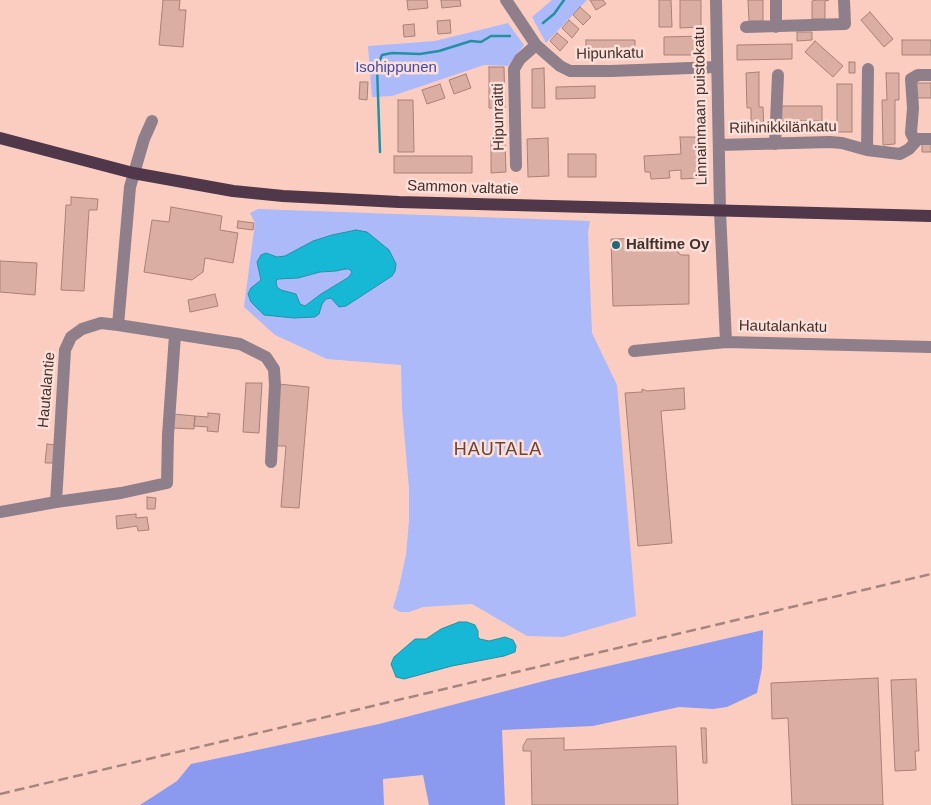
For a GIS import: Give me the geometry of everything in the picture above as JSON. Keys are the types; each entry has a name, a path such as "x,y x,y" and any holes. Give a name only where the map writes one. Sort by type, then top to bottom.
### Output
{"main road":[{"name":"Sammon valtatie","path":"0,138 133,172 233,191 338,200 931,216"}],"street":[{"name":"Hipunkatu","path":"506,0 536,45 560,66 570,71 717,67"},
{"name":"Linnainmaan puistokatu","path":"716,0 720,211 726,342"},
{"path":"776,0 776,27"},
{"path":"746,27 845,24 844,0"},
{"name":"Hipunraitti","path":"516,166 514,68 520,59 536,45"},
{"path":"867,150 868,69"},
{"path":"775,144 778,75"},
{"path":"915,141 911,133 912,78 918,75 931,75"},
{"path":"118,325 130,187 144,139 152,121"},
{"name":"Riihinikkilänkatu","path":"719,145 830,142 842,143 867,150 900,154 909,149 915,141 931,139"},
{"name":"Hautalantie","path":"56,502 65,350 71,337 82,329 101,323 240,344 266,357 274,369 275,385 271,462"},
{"path":"0,512 121,493 167,483 168,434 175,335"},
{"name":"Hautalankatu","path":"634,351 726,342 931,347"}],"green space":[{"path":"552,0 587,0 546,43 532,17"},
{"name":"Isohippunen","path":"508,23 524,45 508,66 484,65 392,96 372,97 368,46 435,41"},
{"path":"258,209 590,221 588,232 592,333 617,385 636,616 563,637 527,636 472,604 423,607 409,612 400,612 393,608 406,555 409,521 409,489 402,408 401,365 327,359 275,335 244,307 255,223 250,213","holes":["356,230 392,276 326,299 322,304 319,314 315,317 294,318 264,315 251,288 261,280 257,262 266,253 277,257 286,256 313,241"]},
{"path":"349,269 352,272 349,277 305,306 300,305 296,294 277,287 276,281 278,279 298,278 320,272"}],"shaded area":[{"path":"356,230 367,232 389,250 396,264 392,276 346,306 339,307 331,298 326,299 322,304 319,314 315,317 294,318 264,315 251,302 248,294 251,288 261,280 257,262 261,255 266,253 277,257 285,256 313,241","holes":["349,269 352,272 349,277 305,306 300,304 296,294 277,287 276,281 278,279 298,278 320,272"]},
{"path":"459,622 475,625 480,639 489,641 505,637 513,640 516,646 515,652 404,679 396,677 391,664 394,657 415,639 426,639 441,629"},
{"path":"763,630 762,668 757,693 727,707 713,709 679,707 593,726 502,730 505,805 429,805 423,775 383,779 384,805 140,805 177,781 191,764 379,724 548,680"}],"building":[{"path":"163,0 180,0 179,10 186,10 183,47 159,45"},
{"path":"407,0 427,0 428,8 408,10"},
{"path":"441,0 460,0 461,6 442,8"},
{"path":"590,0 603,0 606,4 596,10"},
{"path":"659,0 671,0 672,27 659,27"},
{"path":"680,0 701,0 701,27 680,28"},
{"path":"748,0 763,0 763,21 749,21"},
{"path":"829,0 825,1 825,19 812,19 812,1"},
{"path":"580,7 591,17 583,25 573,15"},
{"path":"870,12 893,39 884,47 861,20"},
{"path":"450,20 451,33 438,34 437,21"},
{"path":"569,20 579,29 572,38 562,28"},
{"path":"414,24 415,36 404,37 403,25"},
{"path":"797,32 812,32 812,40 797,41"},
{"path":"557,33 568,42 560,51 550,41"},
{"path":"701,36 701,55 664,55 664,37"},
{"path":"586,40 635,40 635,56 586,57"},
{"path":"902,40 931,40 931,55 902,55"},
{"path":"815,41 843,66 833,77 805,52"},
{"path":"792,44 792,59 737,60 737,45"},
{"path":"849,62 855,62 855,73 849,73"},
{"path":"489,67 504,67 505,108 489,108"},
{"path":"544,68 545,108 532,108 532,69"},
{"path":"759,72 759,107 763,107 764,131 751,131 751,108 747,108 746,73"},
{"path":"886,73 899,73 899,100 895,100 895,144 883,145 882,100 887,100"},
{"path":"466,74 471,88 454,94 449,80"},
{"path":"360,82 368,82 367,100 359,99"},
{"path":"915,83 931,83 931,98 915,98"},
{"path":"440,84 445,98 427,104 422,90"},
{"path":"837,84 852,84 852,132 837,132"},
{"path":"595,86 595,98 556,99 556,87"},
{"path":"398,100 413,100 414,152 398,152"},
{"path":"780,106 822,106 822,121 780,121"},
{"path":"680,137 697,137 698,178 681,179 681,170 669,171 670,178 651,179 650,172 645,172 644,156 681,154"},
{"path":"548,138 549,176 528,177 527,139"},
{"path":"491,140 505,140 506,172 491,173"},
{"path":"922,144 931,144 931,152 922,152"},
{"path":"568,154 596,154 596,177 568,177"},
{"path":"394,156 472,156 472,173 394,173"},
{"path":"71,197 98,199 97,210 89,210 84,291 61,290 66,205 71,205"},
{"path":"171,207 222,216 220,230 238,233 233,263 205,258 203,272 192,280 144,272 152,220 169,222"},
{"path":"238,221 254,223 253,230 237,228"},
{"path":"663,238 681,255 689,255 689,304 613,306 611,239"},
{"path":"0,261 37,263 35,295 0,292"},
{"path":"215,294 218,306 190,312 188,300"},
{"path":"246,383 262,383 259,433 243,432"},
{"path":"278,384 309,387 299,508 281,507 286,446 274,446"},
{"path":"684,388 685,409 661,411 672,543 638,546 625,393 642,392 642,389 647,391"},
{"path":"208,413 220,414 218,432 207,431 208,427 194,426 195,416 208,417"},
{"path":"173,414 195,416 194,429 172,428"},
{"path":"47,444 56,445 55,463 45,463"},
{"path":"147,497 156,498 155,509 147,509"},
{"path":"136,514 136,518 147,517 149,530 138,531 137,526 117,529 116,516"},
{"path":"878,678 883,805 792,805 788,718 772,719 771,683"},
{"path":"916,679 919,751 915,751 916,770 895,771 891,680"},
{"path":"701,728 706,728 707,763 703,763"},
{"path":"564,738 564,750 676,746 678,805 532,805 531,751 523,751 523,746 527,739"}],"waterway":[{"path":"543,23 554,14 564,0"},
{"path":"380,152 377,67 382,55 392,53 420,54 439,51 471,41 481,42 491,36 510,36"}],"railway":[{"path":"0,794 931,574"}],"place":[{"name":"Halftime Oy","path":"616,245"}],"district":[{"name":"HAUTALA","path":"498,450"}]}
